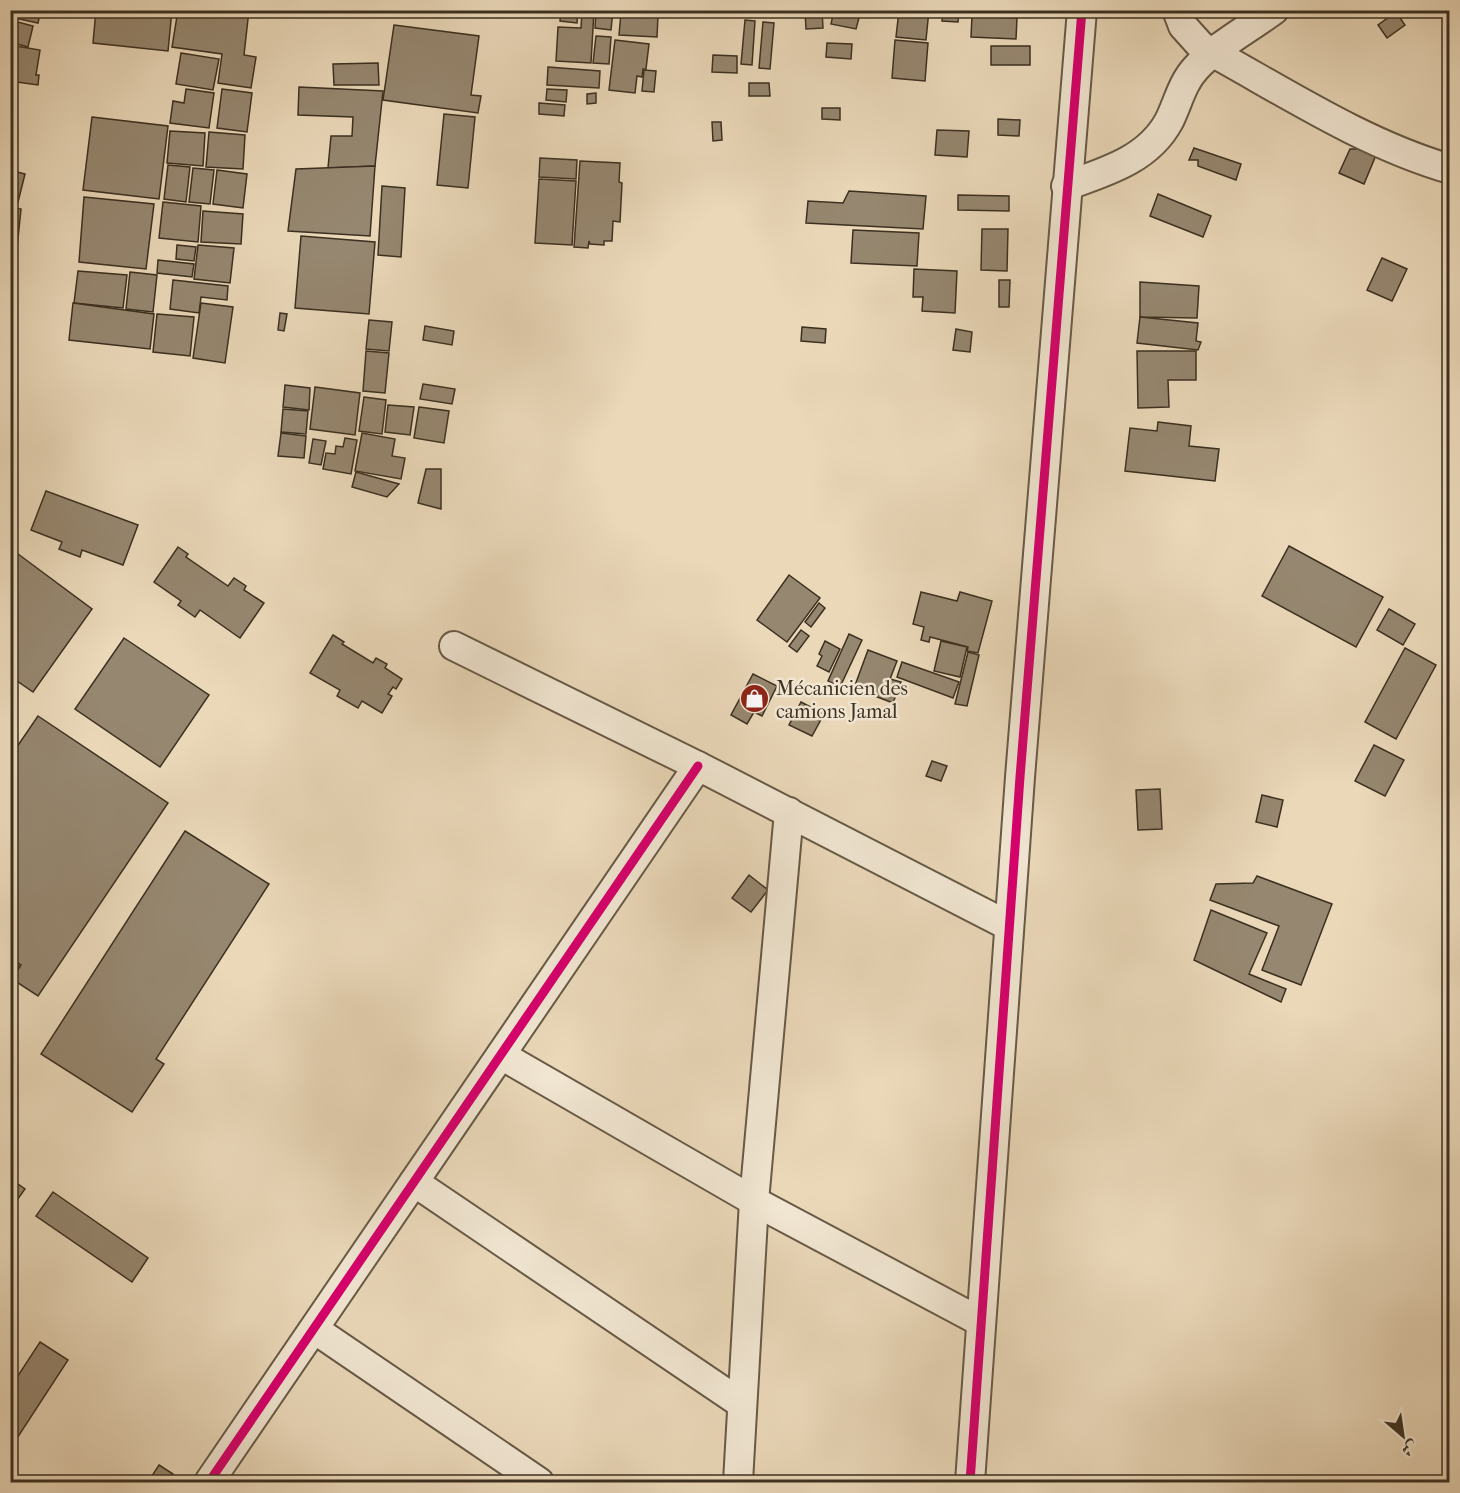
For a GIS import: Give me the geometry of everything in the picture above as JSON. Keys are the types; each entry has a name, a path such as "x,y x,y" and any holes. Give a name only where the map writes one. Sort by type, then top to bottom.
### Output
{"street":[{"path":"970,1482 1009,926 1066,186 1082,10"},
{"path":"1177,10 1183,26 1201,46 1363,135 1408,156 1449,169"},
{"path":"1066,186 1124,164 1140,154 1166,127 1187,78 1202,61 1275,10"},
{"path":"454,646 698,766 1009,926"},
{"path":"209,1482 698,766"},
{"path":"738,1482 754,1201 789,812"},
{"path":"501,1055 754,1201 981,1322"},
{"path":"414,1182 742,1404"},
{"path":"314,1329 539,1482"}],"building":[{"path":"10,10 41,10 38,23 10,17"},
{"path":"96,10 172,10 168,51 93,43"},
{"path":"178,10 249,10 244,55 256,57 251,88 218,83 222,54 172,47"},
{"path":"561,10 578,10 577,23 560,21"},
{"path":"582,10 594,10 591,63 556,61 558,27 581,28"},
{"path":"596,10 613,10 611,30 595,28"},
{"path":"719,10 775,10 774,15"},
{"path":"805,10 822,10 823,28 806,29"},
{"path":"834,10 860,14 856,29 831,24"},
{"path":"899,10 929,10 926,40 896,37"},
{"path":"943,10 959,10 958,22 942,21"},
{"path":"1396,12 1405,25 1387,38 1378,25"},
{"path":"621,13 658,16 657,37 619,35"},
{"path":"972,16 1017,18 1016,39 971,37"},
{"path":"10,20 33,26 28,47 10,42"},
{"path":"745,20 755,21 752,65 741,64"},
{"path":"763,22 774,23 770,69 759,68"},
{"path":"394,25 479,36 471,95 481,96 478,113 383,100"},
{"path":"596,36 611,37 609,64 593,63"},
{"path":"615,40 649,44 646,69 643,69 642,77 637,76 635,93 609,90"},
{"path":"895,40 928,43 925,81 892,78"},
{"path":"827,43 852,44 851,59 826,57"},
{"path":"10,45 40,50 36,75 39,75 38,85 10,81"},
{"path":"991,46 1030,46 1030,65 991,65"},
{"path":"181,53 219,59 213,90 176,84"},
{"path":"713,55 737,56 737,73 712,72"},
{"path":"378,63 379,85 334,85 333,64"},
{"path":"548,67 600,71 599,88 547,85"},
{"path":"644,70 656,71 654,92 642,91"},
{"path":"749,83 769,83 770,96 749,96"},
{"path":"299,87 383,91 375,166 328,168 331,136 352,136 353,117 298,115"},
{"path":"186,89 214,93 209,128 170,123 173,101 184,103"},
{"path":"222,89 252,93 247,132 217,128"},
{"path":"547,89 567,90 566,102 546,100"},
{"path":"596,93 596,103 587,104 587,94"},
{"path":"539,103 565,105 564,116 539,114"},
{"path":"822,108 840,108 840,120 822,119"},
{"path":"444,114 475,117 468,188 437,185"},
{"path":"92,117 168,126 159,199 83,190"},
{"path":"998,119 1020,120 1019,136 998,135"},
{"path":"712,122 721,122 722,140 713,141"},
{"path":"937,130 969,131 967,157 935,155"},
{"path":"170,131 205,133 203,166 167,163"},
{"path":"209,132 245,135 243,169 206,167"},
{"path":"1361,140 1379,148 1364,184 1339,173 1350,149 1358,149"},
{"path":"1194,148 1241,164 1236,180 1198,166 1198,160 1189,160"},
{"path":"540,158 577,160 576,179 539,177"},
{"path":"580,161 620,163 619,182 622,183 620,222 613,221 612,241 604,241 604,245 590,244 589,241 588,248 574,247"},
{"path":"168,165 190,167 186,202 164,199"},
{"path":"375,166 370,236 288,231 296,169"},
{"path":"193,168 214,170 210,204 189,202"},
{"path":"10,170 25,174 17,206 10,204"},
{"path":"217,170 247,174 243,208 213,204"},
{"path":"539,179 576,181 572,245 535,243"},
{"path":"382,186 405,188 401,257 378,255"},
{"path":"849,191 926,196 923,229 806,223 808,201 843,203"},
{"path":"1158,194 1211,216 1203,237 1150,216"},
{"path":"958,195 1009,196 1009,211 958,210"},
{"path":"84,197 154,204 146,269 79,262"},
{"path":"163,202 201,206 198,242 159,238"},
{"path":"10,207 21,209 17,248 10,246"},
{"path":"203,211 243,214 241,244 201,242"},
{"path":"982,229 1008,229 1007,271 981,270"},
{"path":"853,230 919,233 917,266 851,263"},
{"path":"301,236 375,242 369,314 295,308"},
{"path":"177,245 196,247 194,261 176,259"},
{"path":"198,245 234,248 230,283 194,279"},
{"path":"1382,258 1407,269 1392,301 1367,290"},
{"path":"158,260 194,264 192,277 157,273"},
{"path":"914,269 957,271 955,313 922,311 923,297 913,297"},
{"path":"78,271 127,275 123,308 74,303"},
{"path":"130,272 157,275 153,312 126,309"},
{"path":"173,280 228,286 227,300 201,297 199,313 170,309"},
{"path":"999,280 1010,280 1009,307 999,307"},
{"path":"1140,282 1199,286 1197,318 1140,317"},
{"path":"73,303 154,314 150,349 69,340"},
{"path":"201,303 233,307 225,363 193,358"},
{"path":"280,313 287,314 284,331 278,330"},
{"path":"157,314 194,317 190,356 153,352"},
{"path":"1140,317 1198,323 1196,341 1201,342 1198,350 1137,343"},
{"path":"369,320 392,322 389,351 366,349"},
{"path":"425,326 454,331 452,345 423,340"},
{"path":"802,327 826,329 825,343 801,341"},
{"path":"956,329 972,332 970,352 953,350"},
{"path":"366,351 389,353 385,393 363,391"},
{"path":"1137,351 1196,351 1196,380 1168,380 1169,407 1138,408"},
{"path":"423,384 455,389 452,404 420,399"},
{"path":"285,385 310,388 309,410 283,407"},
{"path":"315,387 360,393 355,435 310,429"},
{"path":"364,397 386,400 382,434 359,431"},
{"path":"388,405 414,407 410,435 385,432"},
{"path":"419,407 449,411 444,443 414,438"},
{"path":"283,409 308,411 306,434 281,432"},
{"path":"1158,422 1191,426 1189,446 1219,449 1215,481 1125,471 1130,428 1157,431"},
{"path":"281,433 306,436 304,458 278,456"},
{"path":"362,433 395,439 392,456 405,458 401,479 355,471"},
{"path":"345,438 357,440 351,474 323,469 326,453 335,454 336,446 343,447"},
{"path":"313,439 326,441 321,465 309,463"},
{"path":"426,469 441,469 441,509 418,503"},
{"path":"356,472 399,484 387,497 352,487"},
{"path":"46,491 138,525 123,565 82,550 80,557 59,549 62,542 31,530"},
{"path":"1289,546 1383,597 1356,647 1262,596"},
{"path":"178,547 188,554 186,557 228,586 234,578 246,586 244,590 264,603 240,638 200,610 195,617 178,605 181,601 154,582"},
{"path":"10,548 92,609 33,692 10,676"},
{"path":"789,575 820,598 787,642 757,620"},
{"path":"921,592 957,601 960,592 992,601 978,653 967,651 968,647 930,637 929,642 921,640 924,627 913,624"},
{"path":"819,603 825,608 811,627 805,622"},
{"path":"1389,609 1415,624 1403,645 1377,630"},
{"path":"801,630 809,636 797,652 789,646"},
{"path":"849,634 862,640 840,687 828,681"},
{"path":"333,635 344,642 342,644 373,663 376,658 387,664 385,668 402,679 396,689 393,687 388,694 392,696 382,713 362,701 358,708 337,696 340,690 310,673"},
{"path":"124,638 209,695 160,767 75,709"},
{"path":"825,641 840,649 829,672 817,666"},
{"path":"941,641 967,647 960,677 934,671"},
{"path":"1405,648 1436,665 1396,739 1365,722"},
{"path":"868,650 897,661 890,679 901,682 893,703 854,688"},
{"path":"968,652 979,655 967,706 955,704"},
{"path":"902,662 959,682 953,698 897,677"},
{"name":"Mécanicien des camions Jamal","path":"753,674 777,686 762,716 754,712 747,724 731,715"},
{"path":"801,702 824,714 812,736 789,725"},
{"path":"38,716 168,803 38,996 12,979 21,965 10,958 10,757"},
{"path":"1374,745 1404,760 1385,796 1355,781"},
{"path":"932,761 947,766 941,781 926,776"},
{"path":"1160,789 1162,829 1138,830 1136,790"},
{"path":"1262,795 1283,800 1277,827 1256,822"},
{"path":"185,831 269,884 156,1059 164,1064 132,1112 41,1054"},
{"path":"749,875 768,890 751,912 732,898"},
{"path":"1257,876 1332,904 1301,985 1262,970 1279,926 1210,900 1216,884 1253,883"},
{"path":"1211,910 1267,933 1249,974 1286,989 1281,1002 1194,960"},
{"path":"10,960 19,966 10,978"},
{"path":"10,1179 25,1189 10,1210"},
{"path":"53,1192 148,1258 132,1282 36,1216"},
{"path":"40,1342 68,1360 10,1449 10,1388"},
{"path":"159,1465 173,1474 167,1482 148,1482"}],"cycle path":[{"path":"970,1482 1020,777 1082,10"},
{"path":"209,1482 698,766"}],"place":[{"name":"Mécanicien des camions Jamal","path":"755,699"}]}
